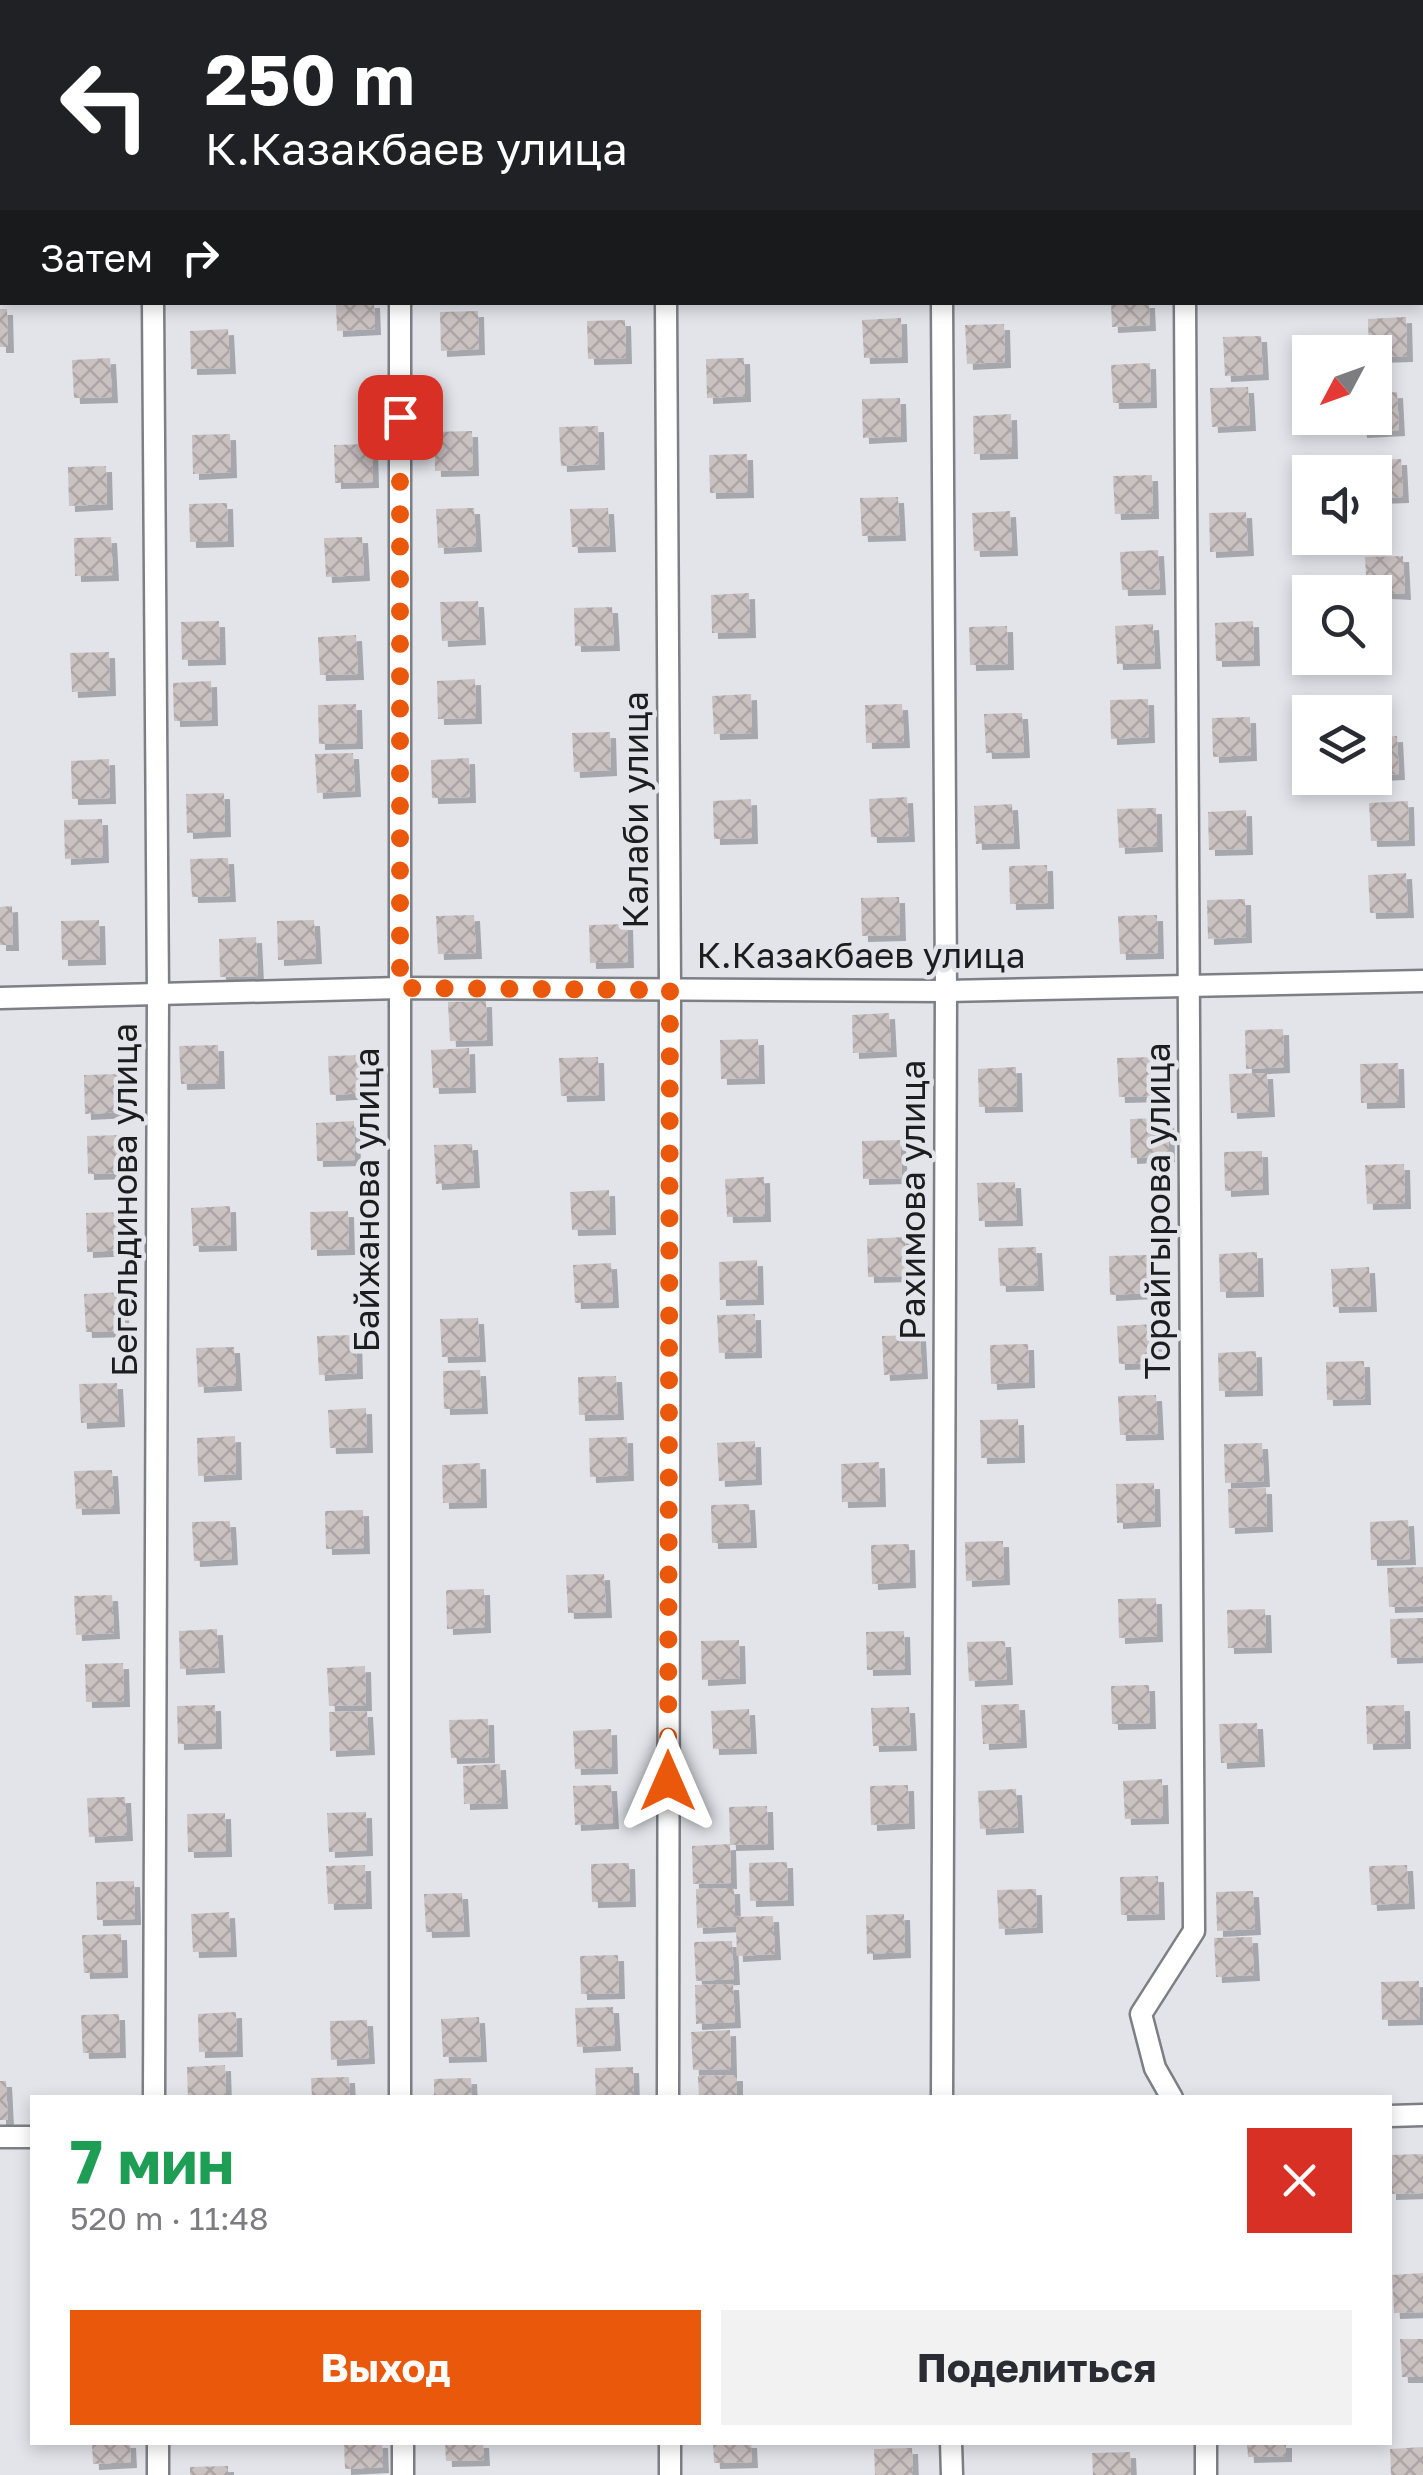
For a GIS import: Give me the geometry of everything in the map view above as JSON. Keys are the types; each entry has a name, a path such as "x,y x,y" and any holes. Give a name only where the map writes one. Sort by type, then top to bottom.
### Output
{"street":[{"name":"Бегельдинова улица","path":"153,305 158,995 154,2095"},
{"name":"Байжанова улица","path":"400,305 400,2095"},
{"name":"Калаби улица","path":"666,305 670,990 668,2095"},
{"name":"Рахимова улица","path":"942,305 946,991 942,2095"},
{"name":"Торайгырова улица","path":"1170,2095 1155,2068 1142,2014 1194,1931 1184,305"},
{"name":"К.Казакбаев улица","path":"0,998 400,988 946,991 1423,981"},
{"path":"1392,2116 1423,2115"},
{"path":"0,2136 30,2137"},
{"path":"158,2445 158,2475"},
{"path":"403,2445 403,2475"},
{"path":"670,2445 670,2475"},
{"path":"951,2445 952,2475"},
{"path":"1206,2445 1206,2475"}],"building":[{"path":"336,305 374,305 375,329 337,331"},
{"path":"1111,305 1149,305 1150,325 1112,327"},
{"path":"0,309 7,309 8,347 0,347"},
{"path":"478,311 479,349 441,351 440,312"},
{"path":"1406,317 1407,356 1392,356 1392,335 1368,335 1368,319"},
{"path":"901,318 902,357 864,358 862,320"},
{"path":"625,320 626,358 588,359 587,321"},
{"path":"1004,324 1005,362 967,364 965,325"},
{"path":"228,329 230,368 191,369 190,331"},
{"path":"1261,336 1263,374 1225,376 1223,337"},
{"path":"110,358 112,397 74,398 72,360"},
{"path":"744,358 745,396 707,398 706,359"},
{"path":"1150,363 1151,402 1113,403 1111,365"},
{"path":"1248,387 1250,425 1212,427 1210,388"},
{"path":"1392,392 1397,392 1399,430 1392,430"},
{"path":"900,398 901,436 863,438 862,399"},
{"path":"1011,414 1012,453 974,454 973,416"},
{"path":"598,426 599,464 561,466 559,427"},
{"path":"472,431 473,470 435,471 434,432"},
{"path":"230,434 231,472 193,474 192,435"},
{"path":"372,444 373,482 335,483 334,445"},
{"path":"747,454 748,492 710,493 709,455"},
{"path":"1392,459 1401,459 1403,497 1392,497"},
{"path":"106,466 107,504 69,506 68,467"},
{"path":"1152,475 1153,513 1115,514 1113,476"},
{"path":"898,497 900,535 862,536 860,498"},
{"path":"227,503 228,541 190,542 189,504"},
{"path":"474,508 476,546 438,548 436,509"},
{"path":"608,508 610,546 572,547 570,509"},
{"path":"1010,511 1012,550 974,551 972,513"},
{"path":"1246,512 1248,550 1210,552 1209,513"},
{"path":"111,537 113,575 75,576 74,538"},
{"path":"362,537 364,575 326,577 324,538"},
{"path":"1158,550 1160,589 1122,590 1120,552"},
{"path":"1403,556 1405,594 1392,593 1392,575 1366,575 1365,557"},
{"path":"749,593 750,632 712,633 711,595"},
{"path":"478,601 480,639 442,641 440,602"},
{"path":"612,607 614,645 575,646 574,608"},
{"path":"219,621 220,659 182,660 181,622"},
{"path":"1253,621 1254,660 1216,661 1215,623"},
{"path":"1153,624 1155,663 1117,664 1115,626"},
{"path":"1007,626 1008,664 970,665 969,627"},
{"path":"356,635 358,674 320,675 318,637"},
{"path":"109,652 110,690 72,692 70,653"},
{"path":"475,679 476,718 438,719 437,681"},
{"path":"211,681 212,720 174,721 173,683"},
{"path":"751,694 752,733 714,734 712,696"},
{"path":"1148,699 1149,737 1111,739 1110,700"},
{"path":"356,704 357,743 319,744 318,705"},
{"path":"902,704 904,742 866,743 865,705"},
{"path":"1022,713 1024,752 986,753 984,714"},
{"path":"1250,717 1251,755 1213,757 1212,718"},
{"path":"610,732 611,770 574,772 572,733"},
{"path":"1392,736 1397,736 1399,774 1392,774"},
{"path":"353,753 355,791 317,793 315,754"},
{"path":"469,758 470,797 432,798 431,760"},
{"path":"109,759 110,798 72,799 71,761"},
{"path":"224,793 225,831 187,833 186,794"},
{"path":"907,797 909,836 871,837 869,799"},
{"path":"751,799 752,838 714,839 713,801"},
{"path":"1408,801 1409,840 1371,841 1369,803"},
{"path":"1012,804 1014,843 976,844 974,806"},
{"path":"1156,808 1157,846 1119,848 1117,809"},
{"path":"1246,810 1247,849 1209,850 1208,812"},
{"path":"102,819 103,857 65,859 64,820"},
{"path":"228,858 230,896 192,897 190,859"},
{"path":"1047,865 1048,903 1010,904 1009,866"},
{"path":"1406,873 1408,912 1370,913 1368,875"},
{"path":"899,897 900,935 862,936 861,898"},
{"path":"1245,899 1246,937 1208,939 1207,900"},
{"path":"12,906 13,945 0,945 0,907"},
{"path":"474,915 476,953 438,954 436,916"},
{"path":"1157,915 1158,953 1120,954 1118,916"},
{"path":"99,920 100,959 62,960 61,921"},
{"path":"314,920 316,958 278,960 277,921"},
{"path":"627,924 628,962 590,963 589,925"},
{"path":"256,937 258,976 220,977 219,939"},
{"path":"486,1001 487,1040 450,1041 448,1002"},
{"path":"889,1013 891,1051 853,1053 852,1015"},
{"path":"1283,1029 1284,1067 1246,1069 1245,1030"},
{"path":"758,1039 759,1078 721,1079 720,1040"},
{"path":"218,1045 219,1083 181,1084 179,1046"},
{"path":"469,1048 470,1087 433,1088 431,1050"},
{"path":"366,1055 368,1093 330,1095 328,1056"},
{"path":"598,1057 599,1095 561,1096 559,1058"},
{"path":"1155,1057 1157,1096 1119,1097 1117,1058"},
{"path":"1398,1063 1399,1102 1361,1103 1360,1064"},
{"path":"1016,1067 1017,1106 979,1107 978,1069"},
{"path":"1267,1073 1269,1111 1231,1113 1229,1074"},
{"path":"122,1074 123,1112 85,1114 84,1075"},
{"path":"1168,1118 1169,1156 1131,1158 1130,1119"},
{"path":"354,1121 355,1160 317,1161 316,1123"},
{"path":"124,1135 126,1173 88,1174 87,1136"},
{"path":"900,1140 902,1178 863,1179 862,1141"},
{"path":"472,1144 474,1182 436,1184 434,1145"},
{"path":"1262,1151 1263,1189 1225,1191 1224,1152"},
{"path":"1404,1164 1405,1203 1367,1204 1365,1165"},
{"path":"764,1177 765,1216 727,1217 725,1179"},
{"path":"1015,1182 1017,1220 979,1221 977,1183"},
{"path":"609,1190 610,1229 572,1230 570,1192"},
{"path":"230,1206 231,1245 193,1246 191,1208"},
{"path":"348,1211 349,1249 311,1250 310,1212"},
{"path":"124,1212 125,1250 87,1252 86,1213"},
{"path":"905,1237 906,1276 868,1277 867,1239"},
{"path":"1036,1247 1038,1285 1000,1286 998,1248"},
{"path":"1257,1252 1258,1291 1220,1292 1219,1254"},
{"path":"1147,1255 1148,1293 1110,1295 1109,1256"},
{"path":"757,1260 758,1299 720,1300 719,1262"},
{"path":"611,1263 613,1302 575,1303 573,1265"},
{"path":"1369,1267 1371,1306 1333,1307 1331,1269"},
{"path":"122,1292 124,1331 86,1332 84,1294"},
{"path":"755,1314 756,1352 719,1353 717,1315"},
{"path":"478,1318 480,1356 442,1357 440,1319"},
{"path":"1155,1324 1157,1363 1119,1364 1117,1326"},
{"path":"356,1335 357,1373 319,1375 317,1336"},
{"path":"920,1335 922,1373 884,1375 882,1336"},
{"path":"1028,1344 1029,1382 991,1384 990,1345"},
{"path":"234,1347 236,1385 198,1387 196,1348"},
{"path":"1256,1351 1257,1390 1219,1391 1218,1353"},
{"path":"1364,1361 1365,1399 1327,1400 1326,1362"},
{"path":"480,1370 482,1408 444,1409 443,1371"},
{"path":"616,1376 618,1414 579,1415 578,1377"},
{"path":"117,1383 119,1421 81,1423 79,1384"},
{"path":"1156,1395 1158,1434 1120,1435 1118,1396"},
{"path":"366,1408 367,1447 330,1448 328,1410"},
{"path":"1018,1419 1019,1457 981,1458 980,1420"},
{"path":"235,1436 236,1474 198,1476 197,1438"},
{"path":"627,1437 628,1475 590,1477 589,1438"},
{"path":"755,1441 756,1479 719,1481 717,1443"},
{"path":"1262,1443 1264,1481 1225,1483 1224,1444"},
{"path":"879,1462 880,1501 842,1502 841,1464"},
{"path":"480,1463 481,1502 443,1503 442,1465"},
{"path":"112,1470 114,1508 76,1509 74,1471"},
{"path":"1154,1483 1155,1521 1117,1523 1116,1484"},
{"path":"1266,1488 1267,1526 1229,1528 1228,1489"},
{"path":"749,1504 751,1542 712,1543 711,1505"},
{"path":"363,1510 364,1548 326,1549 325,1511"},
{"path":"1408,1520 1410,1559 1371,1560 1370,1522"},
{"path":"230,1521 232,1559 194,1561 192,1522"},
{"path":"1003,1541 1004,1579 966,1581 965,1542"},
{"path":"909,1544 910,1582 872,1584 871,1545"},
{"path":"1423,1567 1423,1606 1389,1607 1387,1568"},
{"path":"604,1574 606,1612 568,1613 566,1575"},
{"path":"484,1589 485,1627 447,1629 446,1590"},
{"path":"112,1595 114,1633 76,1635 74,1596"},
{"path":"1156,1598 1157,1636 1119,1638 1118,1599"},
{"path":"1265,1609 1266,1647 1228,1648 1227,1610"},
{"path":"1423,1618 1423,1657 1391,1658 1390,1619"},
{"path":"217,1629 219,1667 180,1669 179,1631"},
{"path":"904,1631 905,1669 867,1670 866,1632"},
{"path":"739,1640 740,1678 702,1680 701,1641"},
{"path":"1005,1641 1007,1679 969,1681 967,1642"},
{"path":"123,1663 124,1701 86,1702 85,1664"},
{"path":"365,1666 366,1705 329,1706 327,1668"},
{"path":"1149,1685 1150,1723 1112,1724 1111,1686"},
{"path":"1019,1704 1021,1742 983,1744 981,1705"},
{"path":"215,1705 216,1743 178,1744 177,1706"},
{"path":"1404,1705 1405,1743 1367,1744 1366,1706"},
{"path":"909,1707 911,1745 873,1746 871,1708"},
{"path":"749,1709 751,1748 713,1749 711,1711"},
{"path":"367,1711 369,1749 330,1751 329,1712"},
{"path":"488,1719 489,1757 451,1758 449,1720"},
{"path":"1257,1723 1259,1761 1221,1763 1219,1724"},
{"path":"611,1729 612,1768 575,1769 573,1731"},
{"path":"500,1764 502,1803 464,1804 463,1766"},
{"path":"1162,1779 1163,1818 1125,1819 1123,1781"},
{"path":"611,1785 613,1823 575,1825 573,1786"},
{"path":"908,1785 909,1823 871,1825 870,1786"},
{"path":"1016,1789 1018,1827 980,1829 978,1791"},
{"path":"125,1797 127,1835 89,1837 87,1798"},
{"path":"767,1806 768,1844 730,1845 729,1807"},
{"path":"366,1812 367,1850 329,1852 327,1813"},
{"path":"225,1813 226,1851 188,1852 187,1814"},
{"path":"730,1844 731,1883 693,1884 692,1846"},
{"path":"787,1862 788,1900 750,1901 749,1863"},
{"path":"629,1863 630,1901 592,1902 591,1864"},
{"path":"365,1865 366,1903 328,1904 326,1866"},
{"path":"1407,1865 1409,1903 1371,1905 1369,1866"},
{"path":"1158,1876 1159,1914 1121,1915 1120,1877"},
{"path":"134,1881 135,1919 97,1920 96,1882"},
{"path":"734,1888 735,1917 773,1916 775,1954 737,1956 736,1926 697,1928 696,1889"},
{"path":"1036,1889 1037,1927 999,1929 997,1890"},
{"path":"1253,1891 1255,1929 1217,1931 1216,1892"},
{"path":"462,1893 464,1931 426,1932 424,1894"},
{"path":"229,1912 231,1951 193,1952 191,1914"},
{"path":"904,1914 905,1952 867,1954 866,1915"},
{"path":"121,1934 122,1972 84,1973 82,1935"},
{"path":"1252,1937 1254,1975 1216,1977 1214,1938"},
{"path":"732,1941 734,1979 696,1981 694,1942"},
{"path":"618,1955 619,1993 581,1994 580,1956"},
{"path":"1419,1981 1420,2019 1382,2020 1381,1982"},
{"path":"733,1984 735,2022 696,2024 695,1985"},
{"path":"613,2007 615,2045 577,2047 575,2008"},
{"path":"236,2012 237,2051 199,2052 198,2014"},
{"path":"119,2014 120,2052 83,2053 81,2015"},
{"path":"479,2017 481,2056 443,2057 441,2019"},
{"path":"367,2020 369,2058 331,2060 330,2021"},
{"path":"730,2030 731,2069 693,2070 691,2032"},
{"path":"225,2065 226,2095 188,2095 187,2067"},
{"path":"633,2067 634,2095 596,2095 595,2068"},
{"path":"737,2075 737,2095 699,2095 698,2076"},
{"path":"349,2077 350,2095 312,2095 311,2078"},
{"path":"471,2078 472,2095 434,2095 434,2079"},
{"path":"0,2081 6,2081 8,2120 0,2120"},
{"path":"1423,2154 1423,2193 1392,2194 1392,2155"},
{"path":"1423,2273 1423,2312 1394,2313 1392,2275"},
{"path":"1400,2339 1423,2339 1423,2377 1402,2377"},
{"path":"92,2445 130,2445 131,2462 93,2464"},
{"path":"344,2445 382,2445 383,2467 345,2469"},
{"path":"445,2445 483,2445 484,2460 446,2461"},
{"path":"713,2445 751,2445 752,2462 714,2463"},
{"path":"1247,2445 1286,2445 1286,2456 1248,2457"},
{"path":"1423,2447 1423,2475 1391,2475 1390,2449"},
{"path":"912,2448 913,2475 875,2475 874,2449"},
{"path":"1130,2452 1131,2475 1093,2475 1092,2453"},
{"path":"228,2466 228,2475 190,2475 190,2467"}],"route":[{"path":"400,417 400,988 670,990 668,1781"}]}
